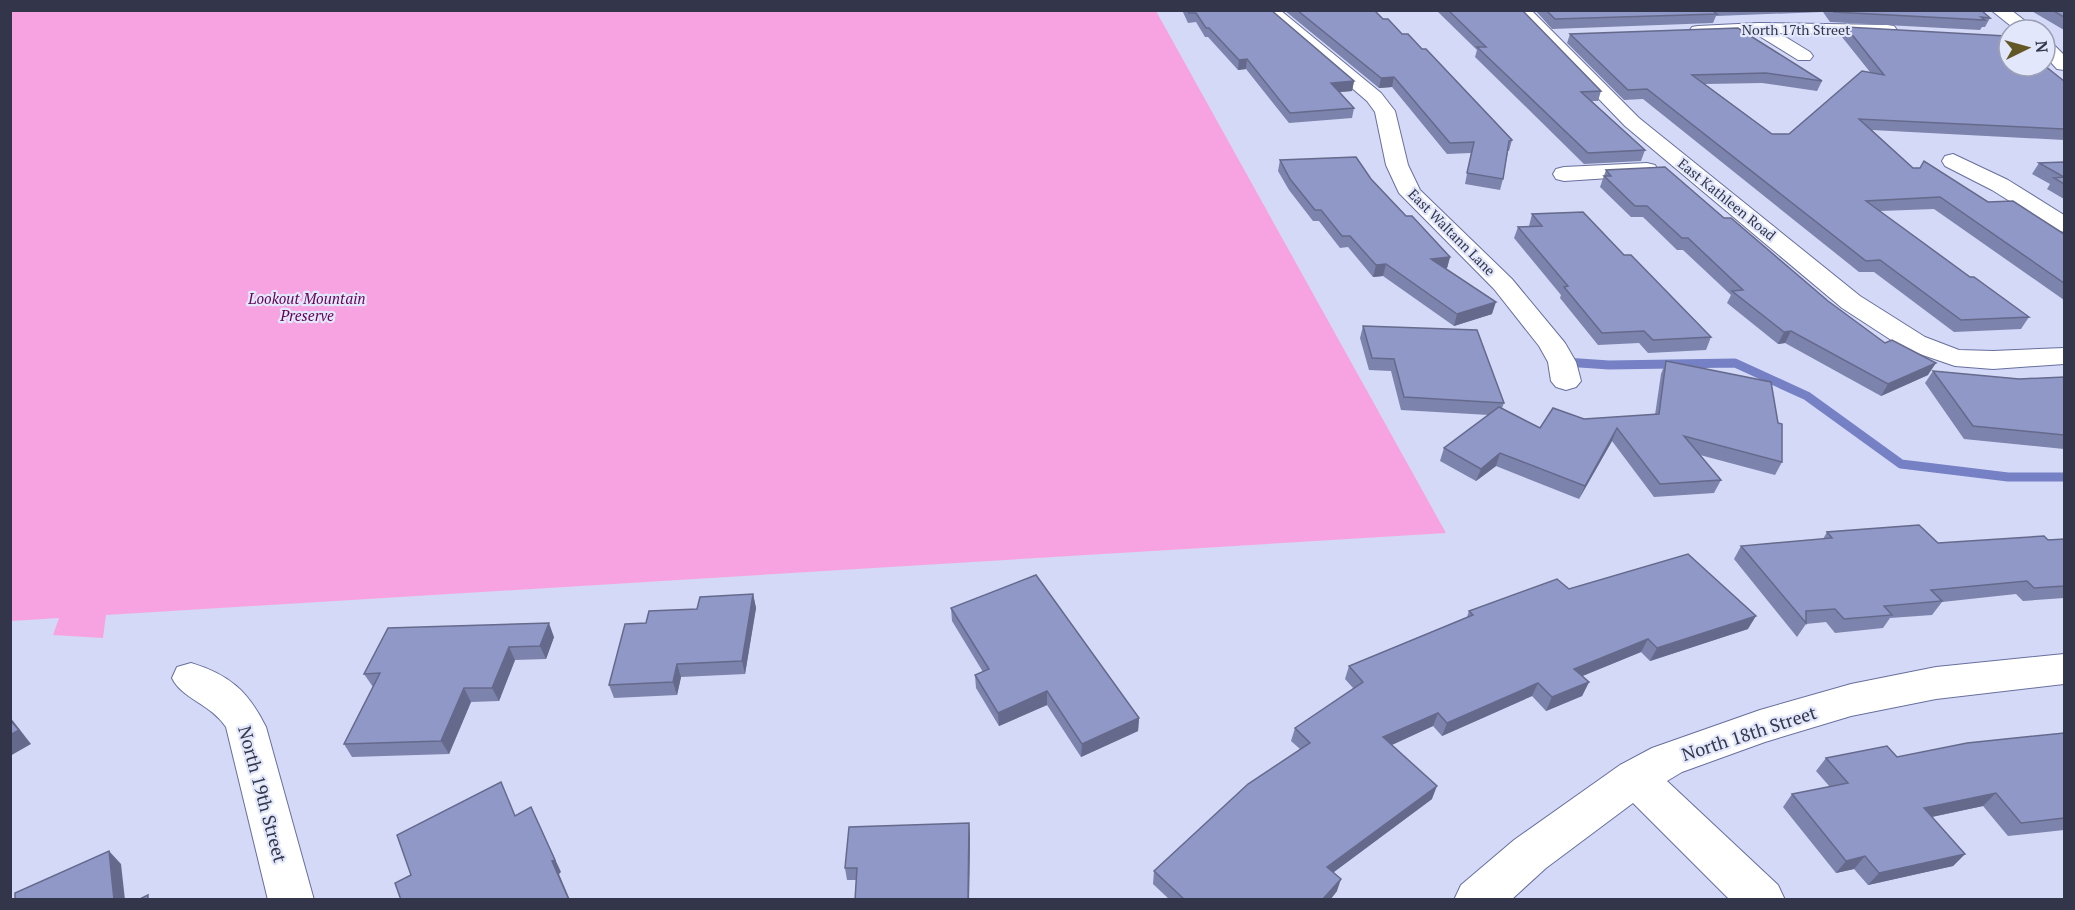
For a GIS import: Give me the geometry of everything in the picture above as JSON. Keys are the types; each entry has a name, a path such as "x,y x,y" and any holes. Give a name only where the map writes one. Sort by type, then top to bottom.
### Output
{"street":[{"name":"East Waltann Lane","path":"1269,10 1374,97 1385,111 1397,165 1410,193 1503,284 1551,343 1562,362 1566,381"},
{"name":"East Kathleen Road","path":"1521,10 1558,35 1620,111 1851,302 1915,343 1955,358 1993,360 2064,356"},
{"path":"1729,10 1804,56"},
{"name":"North 17th Street","path":"1676,31 1843,28 1910,32"},
{"path":"1953,161 2000,184 2064,225"},
{"path":"1564,174 1688,168"},
{"name":"North 18th Street","path":"1477,900 1530,854 1635,778 1667,760 1760,727 1851,700 1936,683 2064,669"},
{"name":"North 19th Street","path":"191,678 219,691 240,713 246,728 291,900"},
{"path":"1635,778 1762,900"}],"green space":[{"name":"Lookout Mountain Preserve","path":"11,10 1156,11 1446,533 106,615 103,638 53,635 59,618 11,621"}],"building":[{"path":"1188,10 1271,10 1354,81 1331,83 1354,108 1290,113 1247,59 1239,60 1209,28 1206,28 1196,13 1189,13"},
{"path":"1297,10 1374,10 1383,19 1388,19 1402,34 1408,34 1422,49 1426,49 1512,140 1509,141 1503,179 1467,173 1474,142 1450,143 1394,77 1381,78"},
{"path":"1448,10 1522,10 1601,91 1581,92 1645,150 1588,153 1477,47 1486,47"},
{"path":"1546,10 1711,10 1717,14 1555,19"},
{"path":"1832,10 1981,10 1990,18 1981,17 1985,20 1834,12"},
{"path":"2052,10 2064,10 2064,17"},
{"path":"1846,27 1997,35 1997,78 2057,78 2057,75 2064,81 2064,129 1859,119 1913,168 1920,168 1924,161 1988,202 2013,201 2064,234 2064,283 1940,197 1866,201 2029,317 1961,320 1880,260 1866,261 1647,89 1628,90 1570,34 1738,28 1822,81 1766,73 1692,75 1772,134 1789,134 1862,71 1884,75"},
{"path":"1356,157 1371,179 1406,216 1412,216 1450,257 1431,259 1496,302 1457,314 1386,264 1376,265 1350,236 1342,236 1321,210 1315,210 1290,179 1280,160"},
{"path":"2064,162 2064,177 2039,163"},
{"path":"1665,167 1724,218 1731,218 1828,301 1885,343 1892,340 1936,363 1888,384 1791,331 1784,332 1732,291 1743,290 1688,238 1682,238 1647,206 1635,206 1604,176 1611,176 1606,170"},
{"path":"2064,177 2064,184 2054,178"},
{"path":"1583,212 1624,255 1631,255 1711,337 1653,340 1644,331 1602,333 1564,287 1568,286 1518,227 1542,226 1532,214"},
{"path":"1363,326 1477,330 1504,403 1404,397 1394,359 1372,358"},
{"path":"1666,361 1771,382 1778,423 1782,424 1782,462 1684,436 1721,480 1660,484 1617,428 1585,486 1500,453 1481,469 1444,448 1499,407 1540,428 1553,408 1584,419 1659,414"},
{"path":"1933,371 2019,379 2064,377 2064,435 1973,426"},
{"path":"1919,525 1938,543 2044,536 2048,540 2064,539 2064,586 2034,588 2027,581 1931,590 1942,601 1884,606 1892,615 1844,619 1835,609 1806,611 1806,623 1741,546 1832,538 1827,532"},
{"path":"1688,554 1756,616 1657,648 1648,639 1574,669 1589,682 1552,697 1538,683 1447,723 1438,713 1383,737 1437,786 1327,867 1341,879 1322,900 1185,900 1154,871 1248,784 1310,743 1295,728 1363,682 1349,666 1473,615 1469,611 1557,579 1569,589"},
{"path":"1036,575 1139,718 1082,744 1047,691 998,713 975,675 989,669 951,608"},
{"path":"753,594 742,661 677,664 673,682 609,685 625,624 646,623 649,611 697,609 700,597"},
{"path":"549,623 540,646 509,647 492,688 464,688 441,741 344,744 380,673 364,674 388,628"},
{"path":"10,720 19,730 10,735"},
{"path":"2064,733 2064,818 2021,823 1996,793 1924,808 1965,854 1879,873 1865,856 1846,861 1792,794 1848,783 1826,758 1887,746 1897,757 1967,743"},
{"path":"501,782 515,816 531,807 555,860 552,861 569,900 401,900 395,883 411,875 397,835"},
{"path":"969,823 968,900 855,900 857,868 845,868 849,827"},
{"path":"109,851 114,900 15,900 15,893"},
{"path":"148,895 148,900 138,900"}],"waterway":[{"path":"1565,362 1609,365 1735,363 1807,396 1901,464 2008,477 2064,477"}]}
